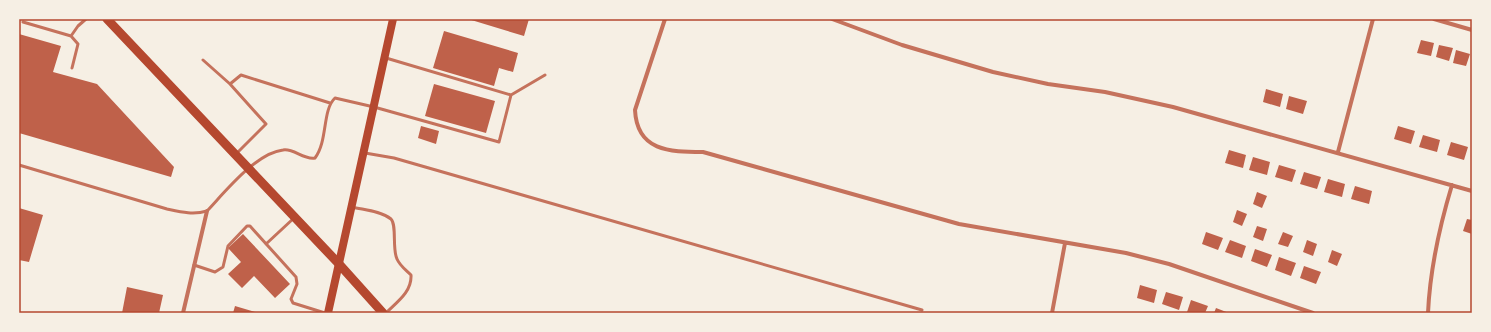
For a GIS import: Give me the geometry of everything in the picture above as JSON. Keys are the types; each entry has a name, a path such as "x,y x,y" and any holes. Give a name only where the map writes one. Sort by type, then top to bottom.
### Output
{"main road":[{"path":"107,19 338,264 382,313"},
{"path":"327,313 393,19"}],"street":[{"path":"665,19 634,110 635,124 641,135 649,142 662,149 683,152 703,152 959,224 1126,253 1169,264 1313,313"},
{"path":"832,19 902,45 993,72 1048,84 1105,92 1173,106 1472,191"},
{"path":"1338,152 1374,19"},
{"path":"1434,19 1472,30"},
{"path":"1428,313 1434,256 1441,223 1452,185"},
{"path":"183,313 207,211"},
{"path":"1052,313 1065,243"}],"lane":[{"path":"71,36 78,26 86,19"},
{"path":"23,22 71,36 78,44 72,68"},
{"path":"384,58 511,95"},
{"path":"204,60 230,84 266,124 235,156"},
{"path":"230,84 241,75 330,103"},
{"path":"19,165 167,209 198,214 207,211 247,169 272,153 283,150 315,158 323,144 330,103 335,98 374,107 499,142 511,95 545,75"},
{"path":"363,153 402,160 922,310"},
{"path":"351,207 381,214 390,219 393,223 393,248 396,258 400,265 411,275 412,283 408,292 386,313"},
{"path":"266,244 294,218"},
{"path":"194,265 215,272 223,267 228,246 246,226 250,226 296,277 297,284 291,299 293,303 327,313"}],"building":[{"path":"468,19 529,19 524,36"},
{"path":"444,31 518,53 513,72 499,68 494,86 433,68"},
{"path":"19,34 61,46 53,72 97,84 174,167 171,177 19,133"},
{"path":"1421,40 1434,43 1431,56 1417,53"},
{"path":"1439,45 1453,48 1449,61 1436,57"},
{"path":"1456,50 1470,54 1466,66 1453,63"},
{"path":"434,84 495,101 486,133 425,116"},
{"path":"1266,89 1283,94 1280,107 1263,102"},
{"path":"1289,96 1307,101 1303,114 1286,109"},
{"path":"421,126 439,131 436,144 418,138"},
{"path":"1398,126 1415,131 1411,144 1394,139"},
{"path":"1423,135 1440,140 1437,152 1419,147"},
{"path":"1451,142 1468,147 1464,160 1447,155"},
{"path":"1229,150 1246,155 1243,168 1225,163"},
{"path":"1253,157 1270,162 1267,175 1249,170"},
{"path":"1279,165 1296,170 1292,182 1275,177"},
{"path":"1304,172 1321,177 1317,189 1300,184"},
{"path":"1328,179 1345,184 1342,197 1324,192"},
{"path":"1355,186 1372,191 1369,204 1351,199"},
{"path":"1257,192 1267,196 1262,208 1253,204"},
{"path":"19,208 43,215 29,262 19,260"},
{"path":"1237,210 1247,214 1242,226 1233,222"},
{"path":"1467,219 1472,220 1472,234 1463,231"},
{"path":"1257,226 1267,229 1263,241 1253,237"},
{"path":"1206,232 1223,238 1218,250 1202,244"},
{"path":"1283,232 1293,236 1288,247 1278,244"},
{"path":"243,234 290,284 275,298 254,276 242,288 228,274 241,262 228,248"},
{"path":"1230,240 1246,246 1242,258 1225,252"},
{"path":"1307,240 1317,244 1313,256 1303,252"},
{"path":"1255,249 1272,255 1267,267 1251,261"},
{"path":"1332,250 1342,254 1337,266 1328,262"},
{"path":"1279,257 1296,263 1291,276 1275,270"},
{"path":"1304,266 1321,272 1316,284 1300,278"},
{"path":"1140,285 1157,290 1154,303 1137,298"},
{"path":"127,287 163,295 159,313 122,313"},
{"path":"1166,292 1183,297 1179,310 1162,304"},
{"path":"1191,300 1208,306 1205,313 1187,312"},
{"path":"235,306 259,313 233,313"},
{"path":"1216,308 1229,313 1214,313"}]}
